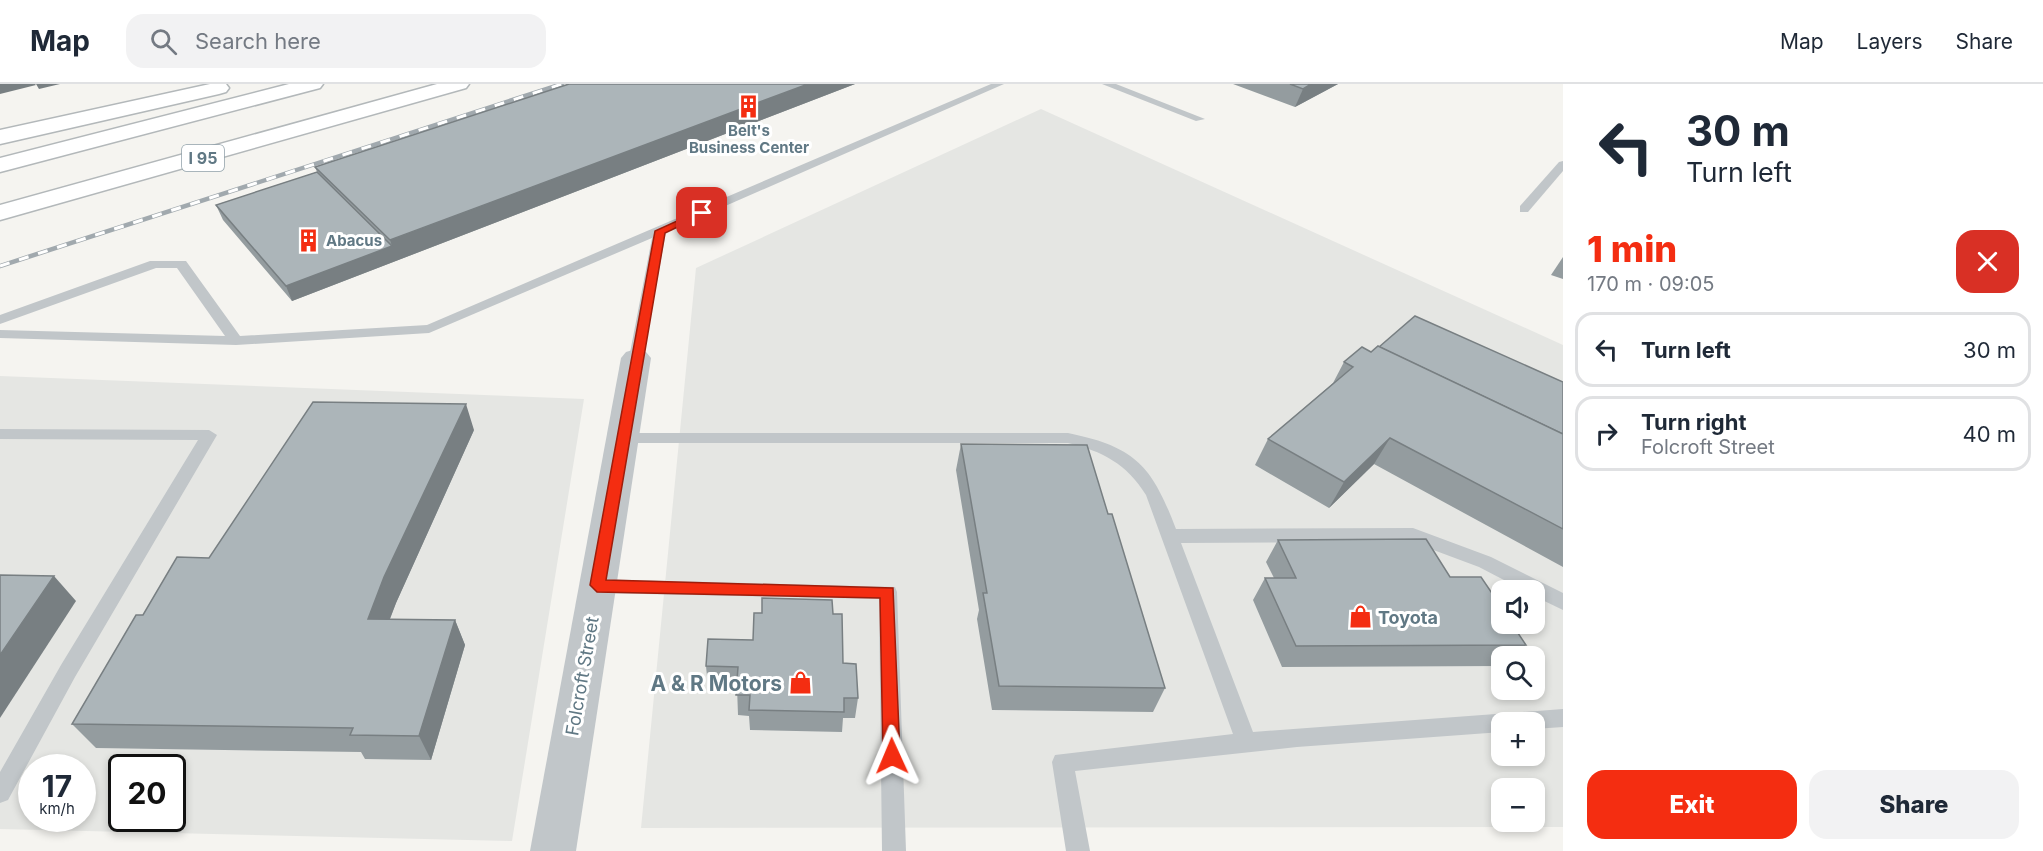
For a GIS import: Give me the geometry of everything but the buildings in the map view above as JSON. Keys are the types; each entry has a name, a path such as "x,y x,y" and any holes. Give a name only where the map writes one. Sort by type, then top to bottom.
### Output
{"highway":[{"path":"0,137 235,84"},
{"name":"I 95","path":"0,165 313,84"},
{"name":"I 95","path":"0,213 459,84"}],"street":[{"name":"Folcroft Street","path":"553,851 636,358"}],"lane":[{"path":"0,334 236,341 429,329 999,84"},
{"path":"1107,84 1200,119"},
{"path":"1524,209 1563,164"},
{"path":"636,358 660,231"},
{"path":"0,320 155,264 181,264 236,341"},
{"path":"0,434 209,435 68,670 0,793"},
{"path":"622,438 1068,438 1106,449 1142,472 1154,494 1247,743"},
{"path":"1168,536 1413,535 1485,562 1563,602"},
{"path":"597,585 888,592 894,851"},
{"path":"1078,851 1063,762 1298,736 1563,718"}],"shaded area":[{"path":"1041,109 1563,345 1563,827 1545,827 1545,778 1491,778 1491,827 641,828 696,268"},
{"path":"0,376 584,399 512,841 128,832 186,832 186,754 108,754 108,832 96,831 96,754 18,754 18,829 0,829"}],"railway":[{"path":"0,266 562,84"}],"place":[{"name":"Belt's Business Center","path":"749,106"},
{"name":"Abacus","path":"308,240"},
{"name":"Toyota","path":"1360,617"},
{"name":"A & R Motors","path":"800,683"}],"route":[{"path":"702,213 660,231 597,585 888,592 892,756"}]}
